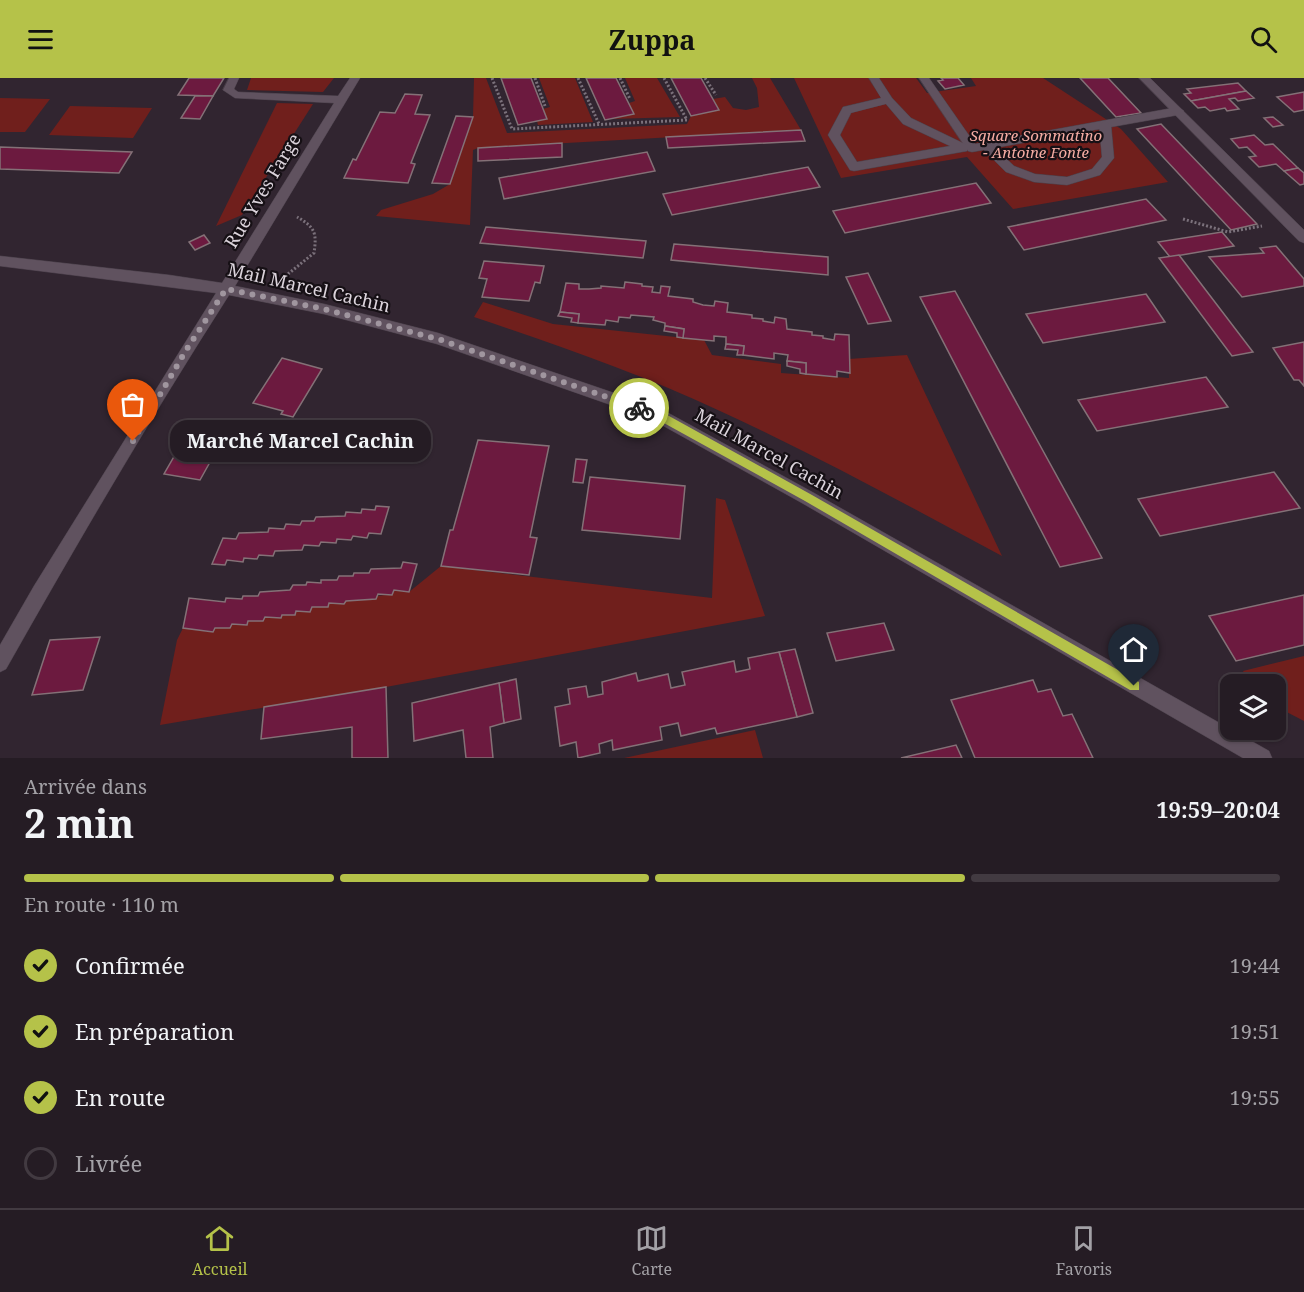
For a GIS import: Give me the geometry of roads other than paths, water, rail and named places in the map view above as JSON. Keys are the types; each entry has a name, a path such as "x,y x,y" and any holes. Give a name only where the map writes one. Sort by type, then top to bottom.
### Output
{"street":[{"path":"234,78 228,90 235,94 341,100"},
{"name":"Rue Yves Farge","path":"0,663 40,592 185,352 355,78"},
{"path":"874,78 888,100 907,121 967,148"},
{"path":"924,78 967,148"},
{"path":"1144,78 1304,238"},
{"path":"888,100 847,110 834,135 854,167 1105,126 1178,111"},
{"path":"986,146 1010,169 1034,178 1067,181 1096,172 1108,158 1105,126"},
{"name":"Mail Marcel Cachin","path":"0,261 226,289 324,309 438,339 656,414 808,498 1262,758"}],"place":[{"name":"Marché Marcel Cachin","path":"133,441"}],"park label":[{"name":"Square Sommatino - Antoine Fonte","path":"1036,144"}]}
